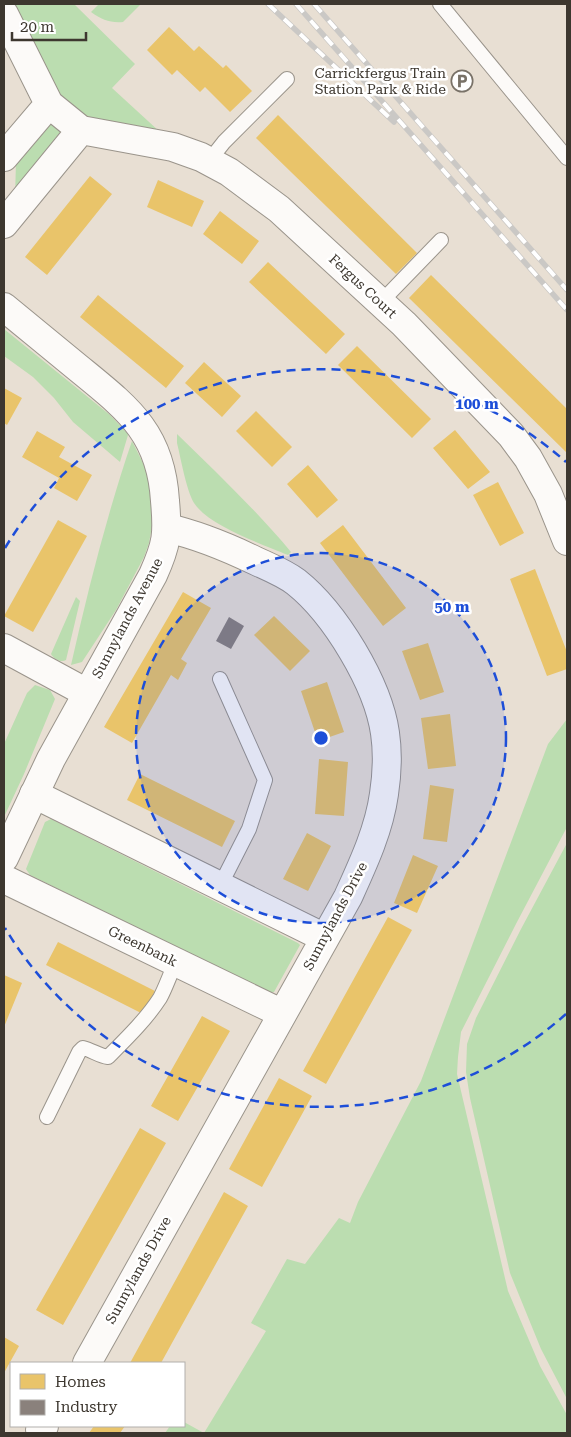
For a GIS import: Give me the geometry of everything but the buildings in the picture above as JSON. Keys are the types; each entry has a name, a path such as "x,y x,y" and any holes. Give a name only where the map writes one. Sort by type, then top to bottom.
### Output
{"street":[{"path":"4,14 49,104 81,130 4,224"},
{"path":"4,157 49,104"},
{"name":"Fergus Court","path":"81,130 174,147 209,161 229,172 279,209 380,302 511,435 528,458 548,494 567,541"},
{"name":"Sunnylands Avenue","path":"4,307 115,397 141,425 154,449 162,470 167,528 166,542 153,575 87,693 34,794 4,858"},
{"name":"Sunnylands Drive","path":"87,1362 348,897 363,864 380,814 384,794 385,733 377,704 360,666 339,629 326,612 296,582 278,571 231,549 190,533 167,528"},
{"path":"4,648 87,693"},
{"path":"34,794 325,938"},
{"name":"Greenbank","path":"4,879 282,1013"}],"lane":[{"path":"440,4 567,158"},
{"path":"209,161 224,142 287,79"},
{"path":"380,302 441,240"},
{"path":"220,679 265,780 249,829 220,886"},
{"path":"47,1117 79,1052 83,1048 102,1056 108,1057 112,1054 144,1020 161,996 176,962"}],"green space":[{"path":"10,4 74,4 135,64 112,88 160,132 83,117 61,100"},
{"path":"99,4 141,4 123,22 114,22 91,12"},
{"path":"50,121 65,132 15,198 16,161"},
{"path":"4,329 110,415 127,433 120,462 73,422 54,398 33,377 4,356"},
{"path":"177,434 264,521 291,552 288,555 223,527 201,511 194,503 184,474 177,443"},
{"path":"132,441 146,469 152,498 152,526 149,543 144,557 116,610 82,662 71,665 98,552"},
{"path":"76,597 80,601 66,660 60,661 51,654"},
{"path":"35,685 50,690 55,699 4,817 4,744 27,693"},
{"path":"567,719 567,827 461,1032 457,1074 508,1291 540,1366 567,1415 567,1433 204,1433 266,1331 251,1323 287,1259 305,1264 339,1218 350,1223 358,1202 421,1081 548,744"},
{"path":"51,819 298,943 300,945 274,992 269,992 30,875 26,869 45,822"},
{"path":"567,843 567,1399 541,1349 510,1273 470,1098 466,1072 467,1044 476,1018"},
{"path":"185,1423 204,1433 165,1433 169,1427 185,1427"}],"railway":[{"path":"268,4 394,122"},
{"path":"296,4 567,310"},
{"path":"314,4 567,290"}],"place":[{"name":"Carrickfergus Train Station Park & Ride","path":"462,81"}]}
